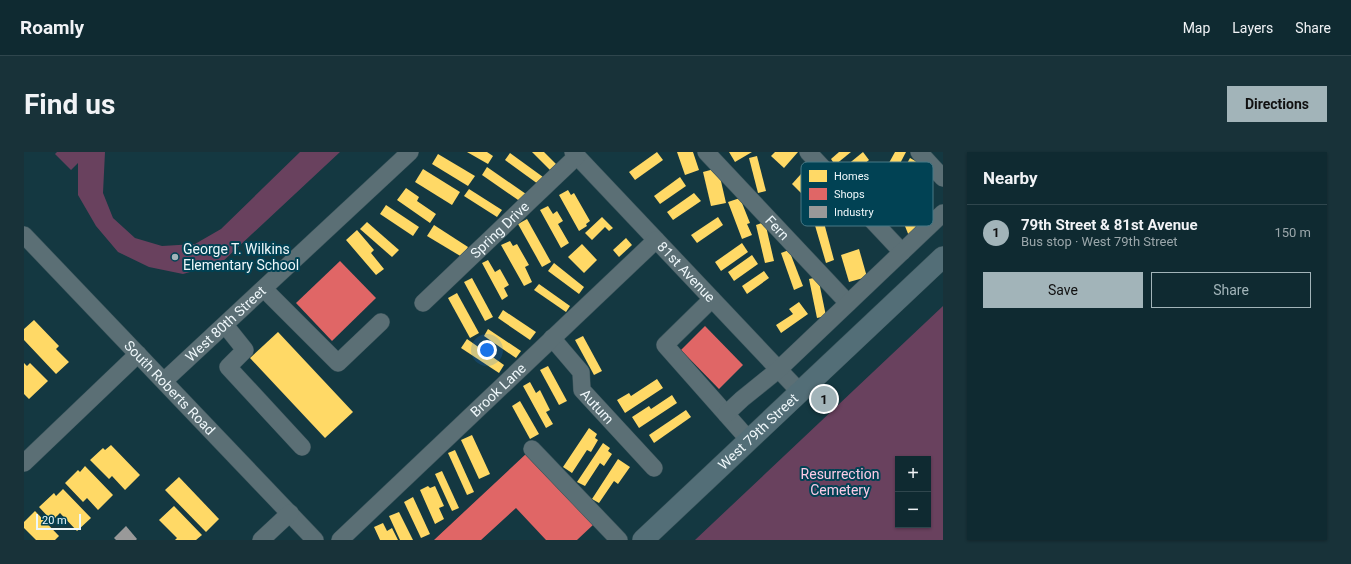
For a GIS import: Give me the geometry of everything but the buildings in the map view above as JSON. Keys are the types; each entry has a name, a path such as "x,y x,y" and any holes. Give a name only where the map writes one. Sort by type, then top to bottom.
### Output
{"main road":[{"name":"West 79th Street","path":"642,540 943,256"}],"street":[{"name":"West 80th Street","path":"164,381 410,152"},
{"name":"Fern","path":"706,152 848,303"},
{"path":"808,152 817,162"},
{"path":"919,152 928,162"},
{"name":"81st Avenue","path":"575,154 800,392"},
{"name":"Spring Drive","path":"423,303 575,154"},
{"path":"933,167 943,178"},
{"path":"933,223 943,213"},
{"path":"878,226 902,252"},
{"path":"726,414 778,370 929,226"},
{"name":"South Roberts Road","path":"24,234 316,540"},
{"name":"Brook Lane","path":"340,540 656,240"},
{"path":"264,289 338,363 381,322"},
{"path":"712,299 665,345 749,440"},
{"path":"225,325 245,350 228,367 302,446"},
{"name":"Autum","path":"552,338 581,372 582,390 654,468"},
{"path":"24,462 138,354"},
{"path":"532,449 619,540"},
{"path":"261,540 290,513"}],"green space":[{"path":"57,152 105,152 103,193 113,218 135,238 162,246 195,244 221,229 300,152 340,152 221,263 183,274 149,267 118,252 96,226 78,195 78,163 71,170 55,154"},
{"name":"Resurrection Cemetery","path":"943,306 943,540 695,540"}],"place":[{"name":"George T. Wilkins Elementary School","path":"175,257"},
{"name":"79th Street & 81st Avenue","path":"824,399"}]}
